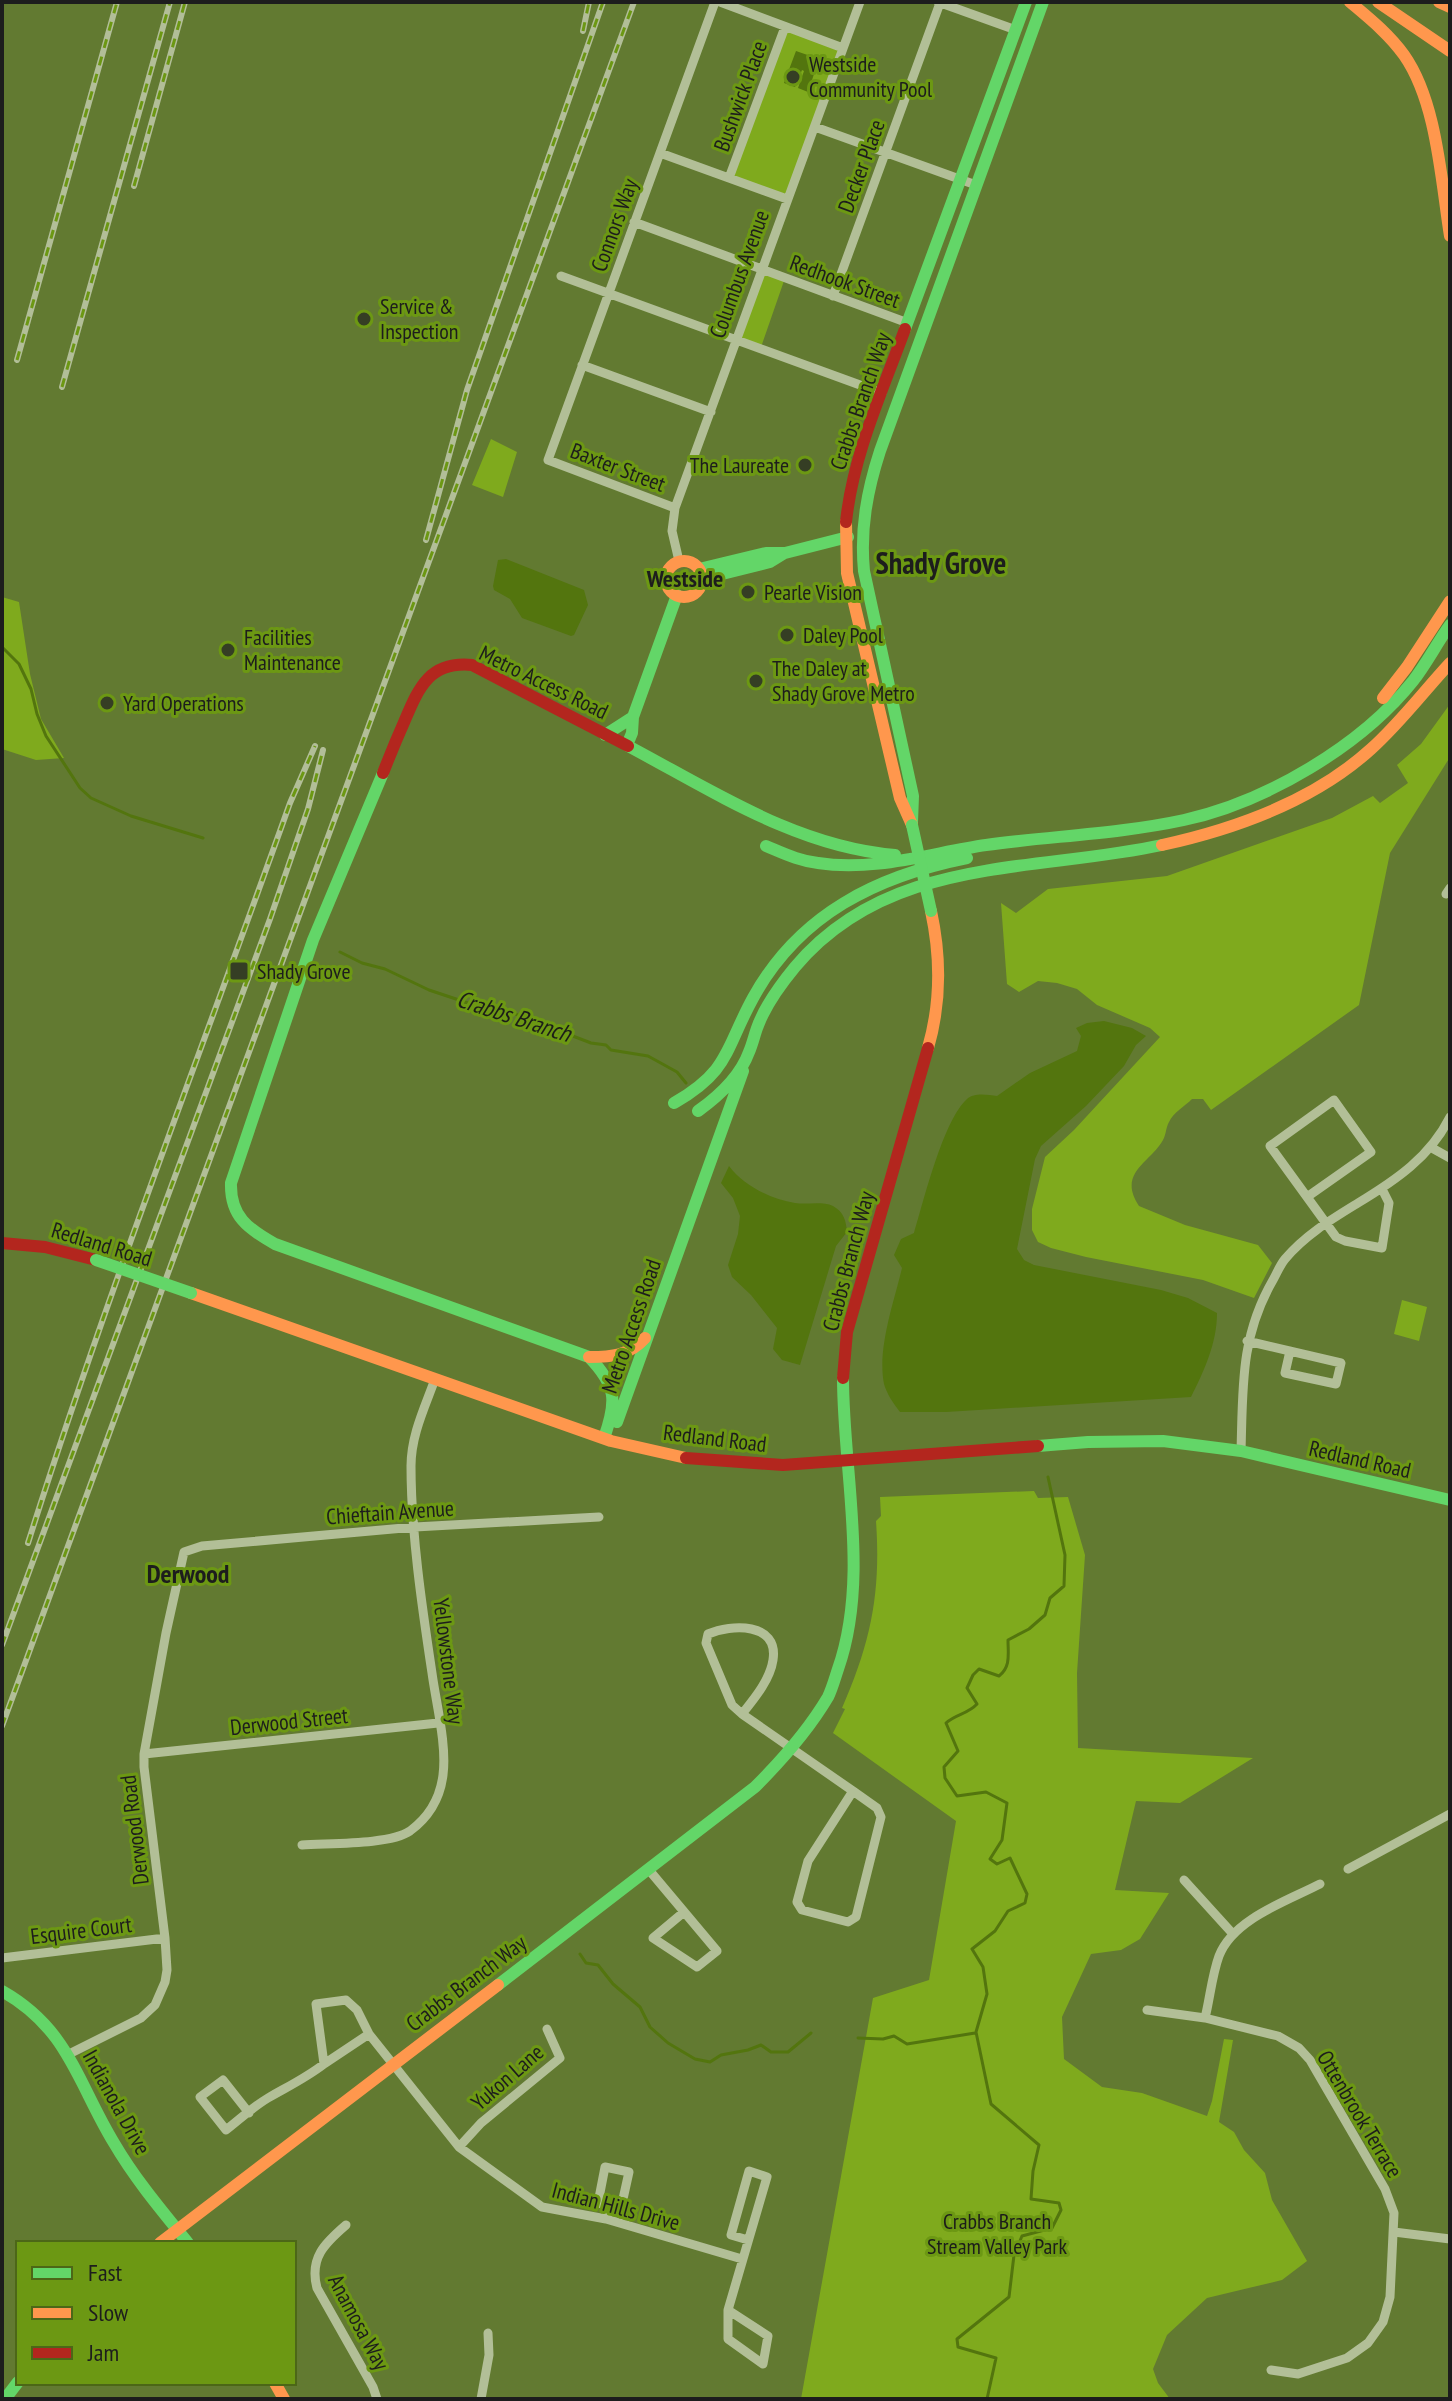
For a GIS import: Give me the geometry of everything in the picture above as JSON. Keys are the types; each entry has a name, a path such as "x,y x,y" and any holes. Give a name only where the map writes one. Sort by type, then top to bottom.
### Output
{"main road":[{"name":"Crabbs Branch Way","path":"162,2241 755,1787 792,1750 829,1695 845,1649 852,1606 853,1555 843,1406 847,1332 933,1032 938,1006 939,968 937,938 912,825 900,798 847,573 844,538 849,493 861,450 1026,2"},
{"name":"Crabbs Branch Way","path":"912,825 913,796 861,554 869,483 1043,2"},
{"path":"1350,2 1387,35 1408,61 1418,83 1425,100 1450,236"},
{"path":"1378,2 1450,51"},
{"path":"1430,2 1450,15"},
{"path":"1439,2 1450,7"},
{"path":"1447,220 1450,193"},
{"path":"701,574 766,553 785,553 862,534"},
{"path":"679,561 690,562 701,574 699,589 692,595 677,595 669,589 666,580 671,566 679,561"},
{"path":"627,745 633,717 677,595"},
{"path":"1314,765 1378,704 1407,667 1450,601"},
{"name":"Metro Access Road","path":"608,1440 615,1395 603,1370 589,1357 275,1244 241,1219 232,1203 231,1183 313,940 413,699 425,680 437,670 452,665 472,665 807,838 864,852 910,856 1182,820 1266,792 1314,765 1356,736 1387,709 1414,679 1450,625"},
{"name":"Metro Access Road","path":"608,1440 761,1017 796,965 826,935 847,919 906,889 955,878 1187,840 1275,809 1358,760 1406,713 1448,665"},
{"path":"605,735 633,717"},
{"path":"674,1103 695,1092 716,1075 762,982 794,942 817,921 865,889 913,869 1038,849 1130,829"},
{"path":"766,846 787,857 821,865 861,866 910,856"},
{"path":"698,1111 717,1097 747,1059"},
{"name":"Redland Road","path":"2,1243 45,1247 96,1260 608,1440 677,1457 783,1465 1088,1442 1163,1441 1241,1451 1450,1500"},
{"path":"589,1357 625,1355 640,1344 649,1332"},
{"name":"Indianola Drive","path":"2,1991 34,2010 44,2020 69,2054 131,2169 186,2241"}],"street":[{"path":"718,2 843,48"},
{"name":"Connors Way","path":"548,460 718,2"},
{"name":"Columbus Avenue","path":"679,561 672,531 675,508 860,2"},
{"path":"939,2 1016,30"},
{"name":"Decker Place","path":"833,296 939,2"},
{"name":"Bushwick Place","path":"729,178 785,27"},
{"path":"815,127 976,185"},
{"path":"660,153 787,199"},
{"name":"Redhook Street","path":"634,222 908,323"},
{"path":"561,276 882,393"},
{"path":"582,365 711,412"},
{"name":"Baxter Street","path":"548,460 675,508"},
{"path":"1307,1197 1371,1152 1334,1100 1270,1146 1307,1197 1326,1223 1340,1240 1382,1248 1389,1203 1382,1189"},
{"path":"1241,1451 1247,1341 1260,1301 1284,1260 1326,1223 1411,1168 1432,1148 1450,1117"},
{"path":"1432,1148 1450,1158"},
{"path":"1247,1341 1290,1351 1341,1363 1336,1384 1285,1373 1290,1351"},
{"name":"Yellowstone Way","path":"302,1845 393,1839 412,1829 429,1813 439,1792 443,1772 415,1527 412,1454 419,1420 435,1379"},
{"name":"Chieftain Avenue","path":"184,1552 202,1546 415,1527 599,1517"},
{"name":"Derwood Road","path":"69,2054 141,2018 160,1997 167,1970 144,1754 184,1552"},
{"path":"742,1714 756,1697 774,1656 772,1644 766,1636 739,1626 708,1634 706,1643 732,1705 742,1714 792,1750 853,1791 877,1808 881,1817 856,1917 848,1922 802,1910 797,1902 808,1861 853,1791"},
{"name":"Derwood Street","path":"144,1754 438,1723"},
{"path":"1348,1869 1450,1814"},
{"path":"649,1870 717,1951 697,1967 653,1938 684,1912"},
{"path":"1184,1880 1233,1934"},
{"path":"1205,2018 1219,1956 1233,1934 1247,1922 1320,1884"},
{"name":"Esquire Court","path":"2,1958 165,1938"},
{"name":"Indian Hills Drive","path":"324,2064 316,2004 346,2000 357,2010 369,2034 459,2147 542,2207 606,2219 742,2259"},
{"name":"Ottenbrook Terrace","path":"1147,2010 1205,2018 1278,2036 1299,2048 1310,2060 1385,2189 1394,2213 1390,2297 1383,2322 1368,2343 1347,2358 1298,2374 1271,2370"},
{"name":"Yukon Lane","path":"459,2147 481,2123 560,2058 547,2029"},
{"path":"249,2113 223,2080 200,2097 226,2130 249,2113 265,2100 304,2079 369,2034"},
{"path":"605,2167 629,2172 621,2208 609,2205 598,2203 605,2167"},
{"path":"728,2310 768,2336 763,2364 728,2339 728,2310 767,2177 749,2171 731,2235 748,2240"},
{"path":"606,2219 609,2205"},
{"name":"Anamosa Way","path":"346,2225 331,2238 319,2255 313,2274 317,2288 377,2399"},
{"path":"1394,2232 1450,2239"},
{"path":"481,2399 489,2355 488,2333"}],"green space":[{"path":"785,28 842,49 786,197 729,178"},
{"path":"762,269 785,278 760,350 736,342"},
{"path":"491,439 517,452 503,497 472,485"},
{"path":"2,597 19,602 30,674 41,719 64,758 36,760 2,749"},
{"path":"1450,704 1450,757 1390,853 1359,1005 1211,1110 1203,1099 1192,1099 1171,1119 1163,1140 1133,1177 1133,1195 1139,1206 1185,1225 1258,1245 1272,1263 1254,1298 1203,1280 1086,1257 1038,1242 1032,1230 1032,1209 1045,1157 1160,1037 1150,1028 1097,1005 1077,989 1038,981 1019,992 1007,984 1001,903 1016,913 1048,889 1167,876 1332,818 1373,796 1380,803 1408,783 1397,765 1421,744"},
{"path":"1402,1300 1427,1307 1419,1341 1394,1334"},
{"name":"Crabbs Branch Stream Valley Park","path":"1034,1491 1038,1498 1068,1497 1085,1555 1077,1673 1078,1748 1253,1758 1180,1803 1136,1801 1115,1890 1169,1893 1140,1939 1121,1950 1091,1954 1062,2017 1064,2059 1102,2087 1142,2093 1207,2116 1224,2039 1233,2040 1219,2122 1234,2132 1244,2150 1265,2173 1272,2200 1307,2261 1282,2280 1207,2298 1167,2335 1153,2369 1158,2383 1170,2399 801,2399 873,1998 929,1980 956,1821 833,1733 845,1709 842,1708 872,1617 880,1497"}],"shaded area":[{"name":"Westside Community Pool","path":"796,51 819,59 808,92 798,88 802,70 795,87 784,83"},
{"path":"506,559 584,590 588,605 574,635 522,618 510,599 494,590 498,560"},
{"path":"1104,1021 1132,1028 1146,1036 1136,1045 1124,1066 1086,1106 1041,1146 1035,1159 1017,1249 1024,1260 1034,1265 1161,1290 1188,1298 1217,1313 1212,1346 1191,1397 900,1412 884,1384 882,1370 887,1326 902,1268 894,1255 901,1239 914,1233 935,1162 950,1125 967,1099 982,1094 997,1096 1030,1073 1077,1051 1081,1036 1076,1028"},
{"path":"729,1166 742,1180 768,1195 795,1203 833,1206 845,1221 847,1232 836,1246 800,1365 782,1360 773,1349 777,1328 732,1277 728,1265 740,1216 733,1198 721,1183"}],"waterway":[{"name":"Crabbs Branch","path":"2,647 19,664 31,689 46,736 80,788 91,798 131,816 203,838"},
{"name":"Crabbs Branch","path":"340,952 429,990 468,1003 492,1005 591,1043 606,1045 611,1050 648,1056 677,1072 686,1083"},
{"name":"Crabbs Branch","path":"987,2399 996,2358 958,2347 957,2339 1009,2297 1014,2255 1022,2236 1052,2228 1061,2210 1059,2203 1031,2199 1039,2145 991,2104 976,2032 987,1994 983,1967 972,1949 995,1931 1008,1911 1025,1903 1027,1894 1010,1858 997,1864 990,1859 1002,1840 1007,1803 986,1792 957,1796 945,1778 944,1767 958,1751 946,1723 977,1704 967,1688 973,1675 979,1669 999,1676 1008,1660 1008,1640 1029,1629 1045,1615 1050,1598 1064,1586 1065,1555 1048,1477"},
{"path":"580,1954 586,1963 598,1965 613,1984 640,2007 650,2027 668,2043 695,2059 710,2062 721,2055 761,2045 771,2052 788,2052 811,2033"},
{"path":"858,2038 894,2036 907,2044 975,2033"}],"railway":[{"path":"17,360 117,2"},
{"path":"62,387 170,2"},
{"path":"134,186 185,2"},
{"path":"583,31 589,2"},
{"path":"426,540 467,390 603,2"},
{"path":"2,1726 634,2"},
{"path":"28,1543 156,1172 290,803 315,746"},
{"path":"2,1645 270,919 308,809 323,750"}],"traffic: fast":[{"path":"905,329 1026,2"},
{"path":"912,822 913,796 864,571 866,510 880,451 1043,2"},
{"path":"699,569 766,553 785,553 848,537"},
{"path":"702,579 770,562 783,554"},
{"path":"627,745 633,717 677,595"},
{"path":"766,846 811,862 860,865 986,845 1135,829 1215,812 1247,800 1310,768 1367,728 1413,681 1450,625"},
{"path":"605,735 633,717"},
{"path":"628,746 724,798 790,829 859,850 895,855"},
{"path":"383,773 313,940 231,1183 234,1204 237,1213 249,1227 275,1244 589,1357 605,1377 612,1394 611,1414 604,1438"},
{"path":"912,825 931,911"},
{"path":"698,1111 721,1092 740,1070 766,1008 795,967 832,931 874,905 918,887 965,874 1162,845"},
{"path":"674,1103 716,1069 753,998 772,969 793,943 817,922 872,888 902,876 967,858"},
{"path":"617,1422 743,1071"},
{"path":"96,1260 191,1293"},
{"path":"498,1985 755,1787 794,1744 828,1697 847,1634 854,1562 843,1378"},
{"path":"1038,1446 1163,1441 1241,1451 1450,1500"},
{"path":"2,1991 43,2022 57,2040 122,2156 186,2241"},
{"path":"5,2399 16,2385"}],"traffic: slow":[{"path":"1350,2 1404,55 1424,95 1436,142 1450,236"},
{"path":"1378,2 1450,51"},
{"path":"1439,2 1450,7"},
{"path":"846,522 847,573 900,798 912,825"},
{"path":"684,561 697,566 702,579 697,592 684,597 671,592 666,579 671,566 684,561"},
{"path":"1383,698 1450,601"},
{"path":"1162,845 1245,821 1300,798 1325,783 1382,739 1450,663"},
{"path":"928,1048 938,980 937,945 931,911"},
{"path":"191,1293 611,1441 686,1458"},
{"path":"589,1357 619,1354 633,1349 645,1338"},
{"path":"163,2241 498,1985"},
{"path":"276,2385 284,2399"}],"traffic: jam":[{"path":"846,522 862,448 905,329"},
{"path":"383,773 421,687 436,672 458,665 472,665 628,746"},
{"path":"843,1378 847,1332 928,1048"},
{"path":"2,1243 45,1247 96,1260"},
{"path":"686,1458 783,1465 1038,1446"}],"place":[{"name":"Westside Community Pool","path":"793,77"},
{"name":"Service & Inspection","path":"364,319"},
{"name":"The Laureate","path":"805,465"},
{"name":"Pearle Vision","path":"748,592"},
{"name":"Daley Pool","path":"787,635"},
{"name":"Facilities Maintenance","path":"228,650"},
{"name":"The Daley at Shady Grove Metro","path":"756,681"},
{"name":"Yard Operations","path":"107,703"},
{"name":"Shady Grove","path":"239,971"}],"district":[{"name":"Shady Grove","path":"941,562"},
{"name":"Westside","path":"685,578"},
{"name":"Derwood","path":"188,1573"}]}
